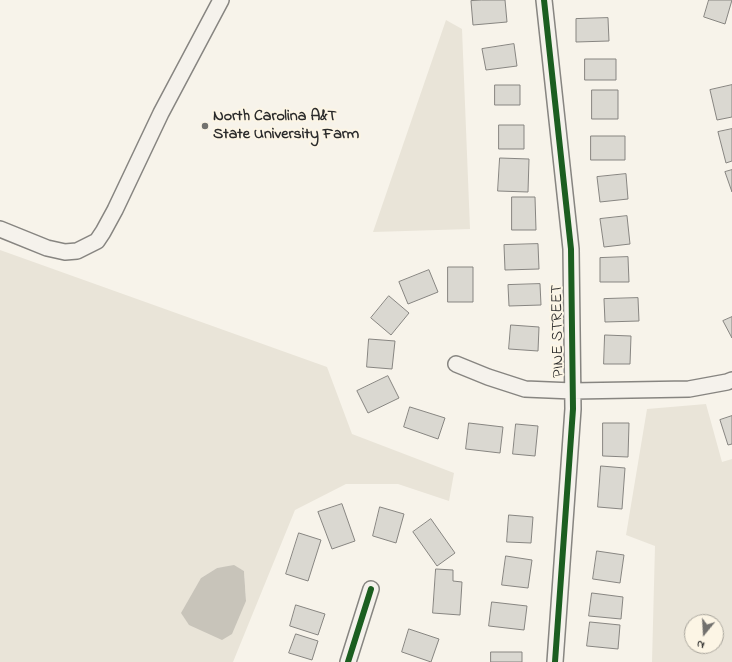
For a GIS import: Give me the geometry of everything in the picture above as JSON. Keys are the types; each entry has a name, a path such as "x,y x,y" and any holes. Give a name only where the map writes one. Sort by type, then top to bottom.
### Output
{"street":[{"path":"0,229 47,248 65,252 77,252 97,241 115,210 161,113 221,0"},
{"name":"PINE STREET","path":"544,0 571,248 572,417 555,662"},
{"path":"456,364 488,377 525,389 572,391 688,389 732,380"},
{"path":"348,662 371,589"}],"shaded area":[{"path":"446,20 462,29 470,229 373,232"},
{"path":"0,250 327,367 352,434 454,473 449,501 398,484 346,484 295,510 233,662 0,662","holes":["234,566 244,571 246,601 201,578 217,568"]},
{"path":"706,404 722,462 732,459 732,662 652,662 655,546 626,535 647,409"},
{"path":"234,565 244,571 246,601 232,634 222,640 189,625 181,613 201,578 217,568"}],"building":[{"path":"505,0 507,22 473,25 471,1"},
{"path":"709,0 732,0 725,24 704,17"},
{"path":"608,18 609,41 576,42 576,19"},
{"path":"514,44 517,66 486,70 482,49"},
{"path":"585,59 616,59 616,80 585,80"},
{"path":"495,85 520,85 520,105 495,105"},
{"path":"732,85 732,117 717,120 710,90"},
{"path":"592,90 618,90 618,119 592,119"},
{"path":"499,125 524,125 524,149 499,149"},
{"path":"732,129 732,161 726,163 718,132"},
{"path":"591,136 625,136 625,160 591,160"},
{"path":"500,158 529,159 528,192 498,191"},
{"path":"732,170 732,192 725,172"},
{"path":"626,174 628,199 600,202 597,177"},
{"path":"512,197 535,197 536,230 512,230"},
{"path":"627,216 630,244 604,247 600,219"},
{"path":"538,244 539,269 505,270 504,245"},
{"path":"628,257 629,282 600,282 600,258"},
{"path":"448,267 473,267 473,302 448,302"},
{"path":"429,270 438,292 408,304 399,282"},
{"path":"540,284 541,305 509,306 508,285"},
{"path":"389,296 409,313 391,335 371,318"},
{"path":"638,298 639,321 605,322 604,299"},
{"path":"732,317 732,338 723,321"},
{"path":"511,325 539,327 538,351 509,349"},
{"path":"605,335 631,336 630,364 604,364"},
{"path":"369,339 395,341 392,369 367,367"},
{"path":"388,376 399,398 368,413 357,391"},
{"path":"410,407 445,418 438,439 404,427"},
{"path":"732,416 732,444 728,445 720,420"},
{"path":"469,423 503,427 500,453 466,449"},
{"path":"603,423 629,423 628,457 603,456"},
{"path":"516,424 538,426 535,456 513,454"},
{"path":"601,466 625,468 622,509 598,507"},
{"path":"342,504 355,541 332,549 318,512"},
{"path":"380,507 404,514 396,543 373,536"},
{"path":"509,515 533,517 531,543 507,542"},
{"path":"431,519 455,553 437,566 413,532"},
{"path":"299,533 321,540 308,581 286,574"},
{"path":"597,551 624,555 620,583 593,579"},
{"path":"506,556 532,560 528,588 502,585"},
{"path":"436,569 453,570 453,581 462,582 460,615 433,613"},
{"path":"592,593 623,597 621,619 589,616"},
{"path":"492,602 527,606 524,630 489,626"},
{"path":"296,605 325,614 318,635 290,626"},
{"path":"590,622 620,625 618,649 587,646"},
{"path":"409,629 439,639 431,662 402,652"},
{"path":"296,634 318,641 312,660 289,653"},
{"path":"491,652 522,652 522,662 491,662"}],"cycle path":[{"path":"544,0 571,249 573,409 555,662"},
{"path":"348,662 371,589"}],"place":[{"name":"North Carolina A&T State University Farm","path":"205,126"}]}
